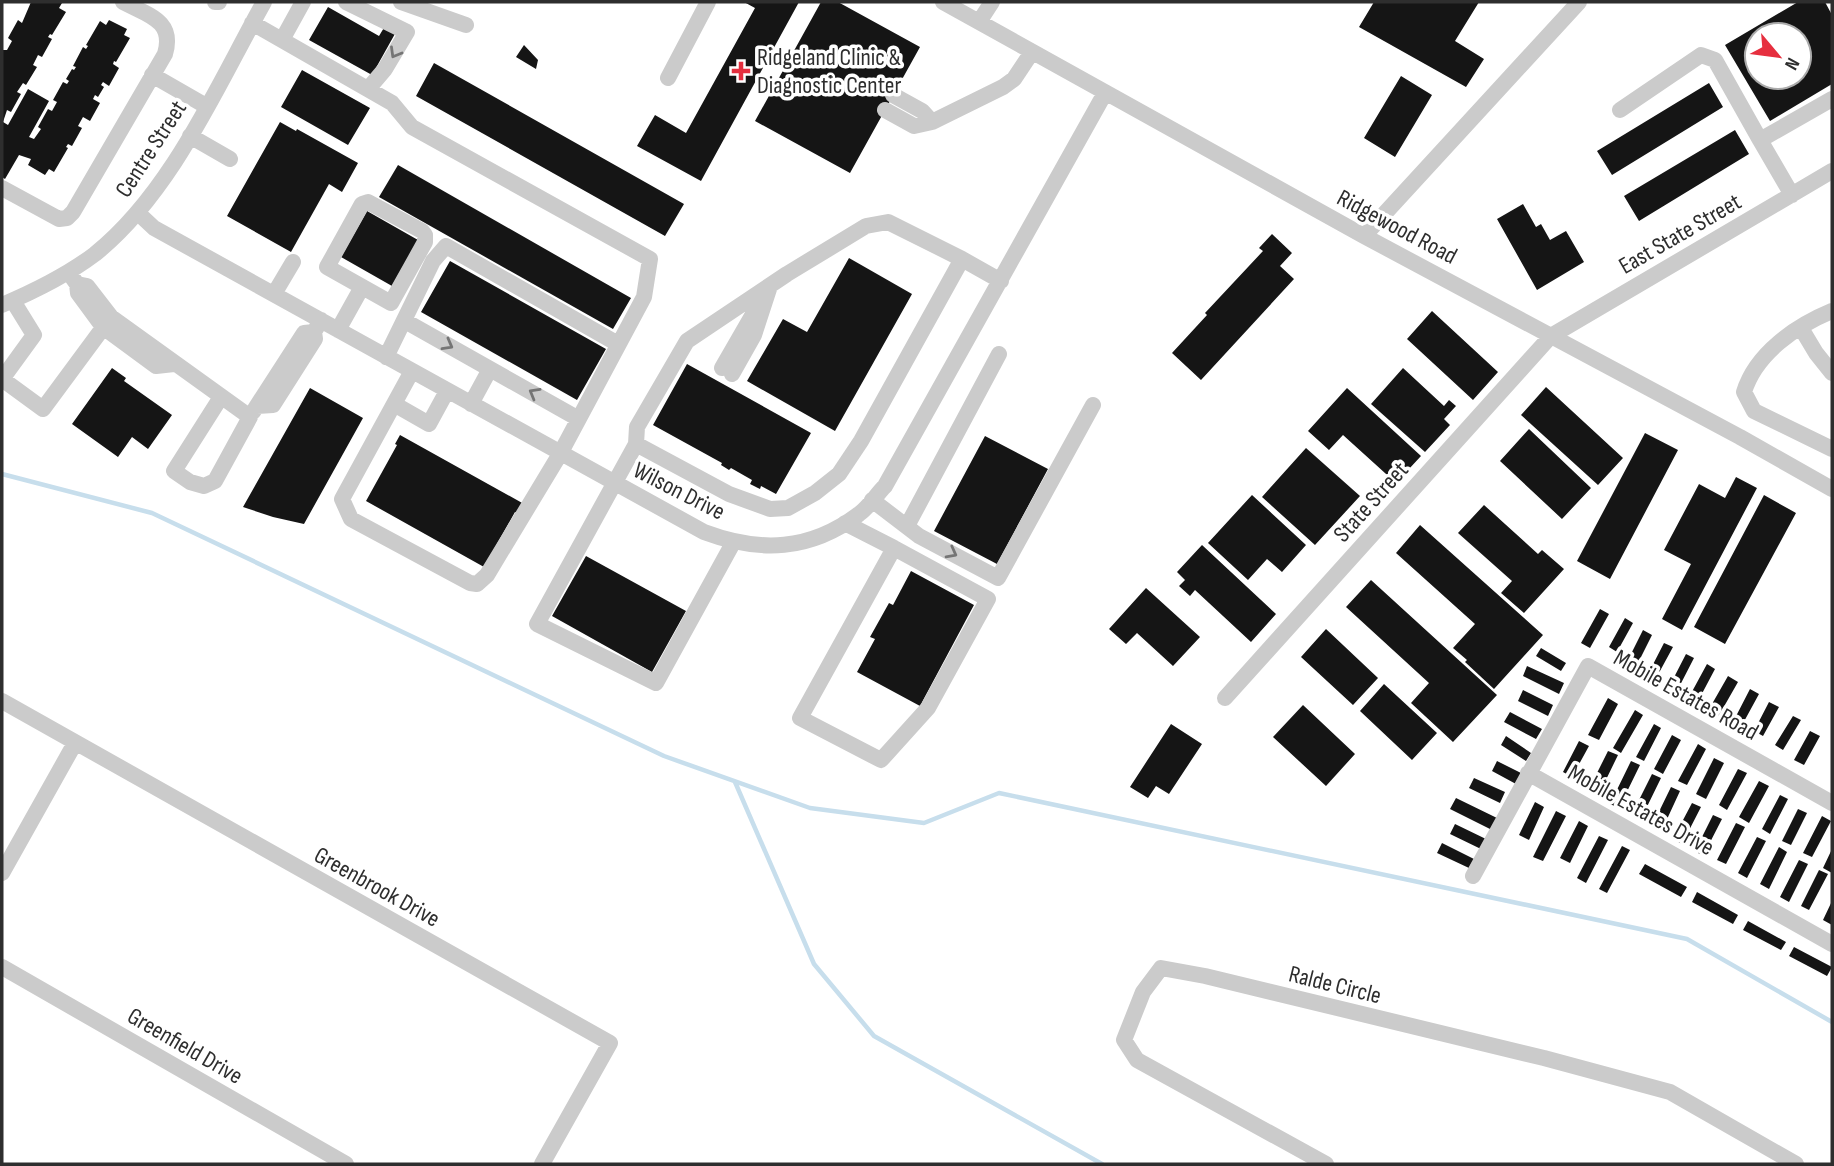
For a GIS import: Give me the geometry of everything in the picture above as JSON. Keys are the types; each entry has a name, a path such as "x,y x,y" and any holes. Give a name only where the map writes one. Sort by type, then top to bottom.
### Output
{"street":[{"path":"4,195 59,219 66,218 73,212 165,54 168,43 167,32 162,23 123,2"},
{"name":"Centre Street","path":"7,303 72,278 138,213 160,186 190,136 264,2"},
{"path":"282,40 303,2"},
{"path":"346,2 407,32 385,69 368,89"},
{"path":"401,2 466,25"},
{"path":"668,78 708,2"},
{"name":"Ridgewood Road","path":"943,2 1364,236 1832,489"},
{"path":"979,22 992,2"},
{"path":"1364,236 1572,4"},
{"path":"252,23 393,103 412,127 650,259 644,297 560,454 487,575 477,584 470,583 351,519 342,499 412,371"},
{"path":"889,102 914,126 932,122 1003,87 1014,79 1032,52"},
{"path":"1620,110 1701,55 1715,61 1792,195"},
{"path":"152,75 206,106"},
{"name":"Wilson Drive","path":"138,213 154,228 274,294 317,326 338,330 704,532 733,543 771,546 804,542 861,513 885,486 1105,93"},
{"path":"1760,140 1832,99"},
{"path":"190,136 230,159"},
{"name":"East State Street","path":"1551,336 1832,171"},
{"path":"368,202 422,231 425,242 391,303 362,287 327,267 362,204 368,202"},
{"path":"733,543 656,683 537,624 615,484 636,444 638,427 687,341 866,226 888,222 1001,281"},
{"path":"386,357 433,261 446,246 618,344"},
{"path":"636,444 729,494 770,509 788,508 815,493 839,474 861,442 962,259"},
{"path":"274,294 293,262"},
{"path":"72,278 78,293 156,366 174,364 220,397 253,412"},
{"path":"727,371 770,286"},
{"path":"338,330 362,287"},
{"path":"7,303 34,335 2,379 43,409 107,322"},
{"path":"1832,311 1777,344 1761,359 1744,391 1754,411 1832,449"},
{"path":"405,321 577,418"},
{"path":"220,397 174,471 190,482 204,486 215,481 253,412 289,368 304,333 317,326"},
{"path":"1801,328 1816,354 1832,373"},
{"name":"State Street","path":"1225,698 1551,336"},
{"path":"907,526 999,354"},
{"path":"471,404 491,369"},
{"path":"394,404 429,424 447,391"},
{"path":"872,500 919,536 998,578 1093,405"},
{"path":"845,523 894,548 988,599 928,708 881,760 800,718 894,548"},
{"name":"Mobile Estates Road","path":"1528,773 1588,666 1832,803"},
{"name":"Greenbrook Drive","path":"2,701 610,1043 542,1164"},
{"path":"2,873 75,743"},
{"name":"Mobile Estates Drive","path":"1473,876 1528,773 1832,944"},
{"name":"Greenfield Drive","path":"2,967 346,1164"},
{"name":"Ralde Circle","path":"1326,1164 1137,1060 1124,1040 1143,992 1161,968 1205,976 1544,1058 1670,1093 1796,1164"}],"building":[{"path":"31,2 61,2 59,8 66,12 48,37 52,39 42,57 38,55 33,65 37,67 26,85 23,83 17,92 21,94 11,112 7,110 3,122 8,125 28,89 49,101 29,137 34,139 41,129 38,127 48,109 52,111 57,102 53,100 63,82 67,84 69,81 66,79 76,67 73,66 83,47 86,49 88,46 86,45 100,21 106,25 109,20 127,29 124,35 130,38 116,62 114,61 113,64 119,68 109,86 103,82 101,85 104,87 98,97 95,95 93,99 100,103 90,121 83,117 78,126 82,128 72,146 68,144 66,147 68,148 54,172 49,169 45,175 28,165 31,159 19,155 5,179 2,177 2,50 7,50 12,41 8,38 18,20 22,23"},
{"name":"Ridgeland Clinic & Diagnostic Center","path":"744,2 799,2 701,181 637,146 655,115 686,133 755,8"},
{"path":"821,2 838,2 920,47 850,173 755,121"},
{"path":"1374,2 1479,2 1455,41 1484,59 1466,87 1359,27"},
{"path":"1798,2 1825,2 1832,15 1832,84 1770,121 1752,91 1813,91 1813,21 1766,21"},
{"path":"328,7 379,36 385,26 396,32 372,75 309,40"},
{"path":"1743,34 1743,75 1725,45"},
{"path":"524,45 538,60 536,69 516,57"},
{"path":"434,63 684,204 665,236 416,96"},
{"path":"302,70 370,108 348,145 281,107"},
{"path":"1401,76 1432,95 1395,157 1364,138"},
{"path":"1709,83 1723,107 1612,175 1597,151"},
{"path":"280,122 358,163 342,192 329,184 291,252 227,216"},
{"path":"1735,130 1749,154 1639,221 1624,196"},
{"path":"398,165 631,298 613,329 379,197"},
{"path":"1523,204 1536,227 1541,224 1550,240 1566,231 1584,262 1537,290 1497,219"},
{"path":"367,211 418,240 392,286 341,257"},
{"path":"1272,234 1292,253 1280,266 1294,279 1201,380 1172,353 1263,251 1259,248"},
{"path":"849,258 912,294 835,431 747,381 783,319 807,332"},
{"path":"450,261 606,349 577,400 421,312"},
{"path":"1432,311 1498,372 1473,400 1407,339"},
{"path":"687,364 811,433 776,494 750,484 752,480 731,468 729,470 721,465 722,463 653,425"},
{"path":"112,368 126,378 124,381 172,415 148,449 132,437 118,457 72,424"},
{"path":"1403,368 1444,406 1449,400 1456,406 1444,419 1450,425 1425,452 1371,404"},
{"path":"1546,387 1623,458 1598,485 1521,415"},
{"path":"310,388 363,418 304,524 243,507"},
{"path":"1347,388 1421,456 1396,483 1343,435 1329,450 1308,431"},
{"path":"1529,429 1591,488 1562,519 1500,461"},
{"path":"1645,433 1678,450 1610,579 1577,561"},
{"path":"400,435 524,504 519,514 515,512 484,567 366,501"},
{"path":"985,436 1048,469 997,564 934,531"},
{"path":"1306,448 1360,496 1315,545 1262,497"},
{"path":"1736,477 1757,488 1682,630 1662,619 1691,564 1664,550 1699,484 1725,498"},
{"path":"1252,495 1306,545 1282,572 1267,559 1248,580 1208,543"},
{"path":"1764,495 1796,513 1725,644 1694,627"},
{"path":"1484,505 1538,554 1542,550 1564,569 1524,613 1501,593 1512,581 1458,533"},
{"path":"1420,525 1543,635 1494,689 1453,648 1475,624 1396,553"},
{"path":"1202,545 1276,614 1251,642 1195,590 1190,596 1179,586 1185,580 1177,572"},
{"path":"586,556 686,611 652,672 552,616"},
{"path":"911,571 974,605 920,706 857,672 875,639 870,637 889,603 893,605"},
{"path":"1371,580 1497,695 1453,742 1411,703 1429,683 1346,607"},
{"path":"1146,588 1200,637 1173,666 1137,633 1126,644 1109,629"},
{"path":"1600,609 1609,614 1590,648 1581,643"},
{"path":"1625,618 1633,623 1617,652 1609,647"},
{"path":"1326,629 1378,678 1353,705 1301,657"},
{"path":"1643,630 1652,635 1634,671 1625,666"},
{"path":"1664,643 1673,647 1654,682 1646,678"},
{"path":"1541,648 1566,663 1561,671 1536,656"},
{"path":"1686,654 1694,658 1676,693 1668,689"},
{"path":"1707,664 1715,669 1697,703 1688,699"},
{"path":"1527,666 1564,683 1559,694 1523,676"},
{"path":"1728,676 1738,682 1718,717 1708,711"},
{"path":"1384,684 1437,733 1412,760 1360,711"},
{"path":"1750,689 1759,694 1741,727 1733,722"},
{"path":"1523,690 1553,705 1548,716 1518,701"},
{"path":"1608,698 1618,704 1599,740 1588,735"},
{"path":"1769,702 1779,707 1763,736 1754,731"},
{"path":"1303,705 1355,754 1326,786 1273,737"},
{"path":"1635,710 1643,715 1621,753 1613,748"},
{"path":"1510,712 1542,729 1536,739 1504,722"},
{"path":"1793,716 1801,720 1783,750 1775,745"},
{"path":"1171,724 1202,744 1169,794 1156,786 1148,798 1130,787"},
{"path":"1654,724 1661,728 1644,761 1636,757"},
{"path":"1810,731 1820,736 1804,765 1794,760"},
{"path":"1672,735 1681,740 1663,774 1654,769"},
{"path":"1506,736 1531,753 1526,761 1501,745"},
{"path":"1579,741 1589,746 1572,777 1563,772"},
{"path":"1698,744 1706,749 1687,785 1678,781"},
{"path":"1608,751 1618,755 1600,792 1590,787"},
{"path":"1714,758 1724,763 1706,799 1696,794"},
{"path":"1497,761 1521,773 1516,784 1492,771"},
{"path":"1631,761 1640,765 1619,808 1610,804"},
{"path":"1738,769 1747,773 1727,810 1719,805"},
{"path":"1652,774 1661,778 1641,819 1632,814"},
{"path":"1474,778 1505,792 1500,803 1469,788"},
{"path":"1759,781 1769,786 1749,823 1739,817"},
{"path":"1671,787 1680,791 1662,830 1652,826"},
{"path":"1780,795 1788,799 1770,834 1762,829"},
{"path":"1456,798 1497,818 1492,830 1450,809"},
{"path":"1535,802 1544,807 1529,840 1519,835"},
{"path":"1692,803 1701,807 1682,844 1673,839"},
{"path":"1798,809 1807,813 1791,845 1782,841"},
{"path":"1556,811 1566,816 1543,861 1533,857"},
{"path":"1713,815 1722,819 1703,856 1695,851"},
{"path":"1822,816 1831,821 1812,857 1803,853"},
{"path":"1579,821 1588,826 1570,863 1560,858"},
{"path":"1736,823 1745,827 1726,864 1717,860"},
{"path":"1455,824 1488,840 1483,850 1450,834"},
{"path":"1599,836 1608,840 1586,883 1577,878"},
{"path":"1757,837 1766,841 1747,878 1738,873"},
{"path":"1442,843 1474,859 1469,868 1437,853"},
{"path":"1622,846 1630,850 1607,893 1599,889"},
{"path":"1779,847 1787,852 1769,889 1760,884"},
{"path":"1832,849 1832,873 1823,868"},
{"path":"1799,860 1808,864 1789,902 1780,897"},
{"path":"1645,864 1687,887 1681,897 1639,874"},
{"path":"1819,870 1828,874 1809,910 1801,906"},
{"path":"1697,892 1738,915 1733,924 1692,902"},
{"path":"1832,901 1832,925 1823,920"},
{"path":"1748,921 1786,942 1781,950 1743,930"},
{"path":"1794,947 1832,967 1827,976 1789,956"}],"waterway":[{"path":"2,474 152,513 664,756 810,808 924,823 999,793 1687,939 1832,1022"},
{"path":"735,782 814,964 874,1036 1102,1164"}],"place":[{"name":"Ridgeland Clinic & Diagnostic Center","path":"741,71"}]}
